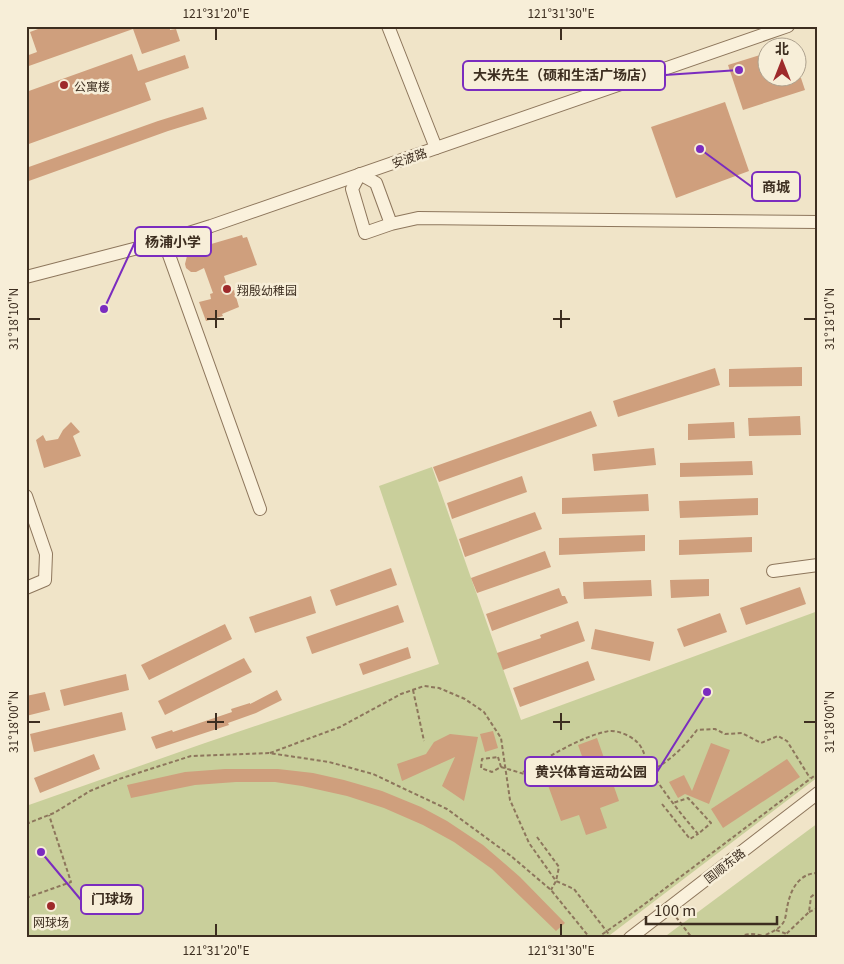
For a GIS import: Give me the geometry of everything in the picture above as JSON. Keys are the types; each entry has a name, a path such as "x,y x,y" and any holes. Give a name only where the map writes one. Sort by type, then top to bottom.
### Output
{"street":[{"path":"388,26 436,148"},
{"name":"安波路","path":"26,277 164,241 211,226 788,26"},
{"path":"391,224 376,183 360,174 352,189 365,233 391,224 418,218 818,222"},
{"path":"164,241 260,509"},
{"path":"26,496 46,554 45,580 26,588"},
{"path":"773,571 818,565"},
{"name":"国顺东路","path":"630,938 818,793"}],"path":[{"path":"269,753 340,727 401,694 424,686 439,688 465,699 484,712 501,738 510,800 528,843 556,882 574,889 611,937"},
{"path":"412,690 424,742"},
{"path":"651,771 666,763 681,750 696,730 715,729 725,734 742,733 761,743 778,736 787,741 810,778"},
{"path":"523,772 574,744 611,731 627,735 638,743 651,771 673,803 698,834"},
{"path":"26,824 49,815 90,792 119,779 191,756 269,753 329,762 373,774 447,809 511,856 551,890 590,938"},
{"path":"498,757 500,767 492,772 481,768 482,759 498,757"},
{"path":"500,767 523,772 541,779"},
{"path":"597,938 818,773"},
{"path":"662,804 690,840 711,823 688,798 673,803"},
{"path":"26,898 71,882 49,815"},
{"path":"538,837 558,867 556,882 551,890"},
{"path":"760,938 776,930 784,923 792,891 800,879 812,873 818,873"},
{"path":"809,912 811,897 818,891"},
{"path":"782,938 809,912 818,908"},
{"path":"676,916 692,938"},
{"path":"776,930 787,934"},
{"path":"739,938 752,933 764,936"}],"green space":[{"path":"432,467 521,720 818,611 818,777 606,938 26,938 26,806 439,664 379,486"},
{"path":"818,823 818,938 663,938"}],"building":[{"path":"46,26 170,26 170,30 176,29 180,41 142,54 133,29 26,67 26,56 37,52 30,32"},
{"path":"132,54 138,71 185,55 189,68 145,83 151,100 26,145 26,92"},
{"path":"756,56 756,88 804,88 805,90 743,110 728,65"},
{"path":"725,102 749,171 676,198 651,127"},
{"path":"203,107 207,119 26,182 26,168"},
{"path":"242,235 243,238 247,237 257,265 224,276 229,292 234,290 239,307 222,314 223,316 206,321 199,302 211,299 210,294 213,293 204,268 191,272 186,268 187,256 190,253 203,251 201,247"},
{"path":"802,367 802,386 729,387 729,369"},
{"path":"715,368 720,385 618,417 613,401"},
{"path":"591,411 597,426 439,482 433,467"},
{"path":"800,416 801,435 749,436 748,418"},
{"path":"71,422 80,432 73,436 81,456 44,468 36,440 43,435 46,441 58,439"},
{"path":"734,422 735,438 688,440 688,424"},
{"path":"654,448 656,465 594,471 592,454"},
{"path":"752,461 753,475 680,477 680,463"},
{"path":"522,476 527,492 452,519 447,503"},
{"path":"648,494 649,511 562,514 562,498"},
{"path":"758,498 758,515 680,518 679,501"},
{"path":"535,512 542,529 465,557 459,539"},
{"path":"645,535 645,551 559,555 559,538"},
{"path":"752,537 752,552 679,555 679,540"},
{"path":"545,551 551,567 477,593 471,578"},
{"path":"391,568 397,585 336,606 330,590"},
{"path":"709,579 709,596 671,598 670,580"},
{"path":"651,580 652,596 584,599 583,582"},
{"path":"800,587 806,604 746,625 740,608"},
{"path":"559,588 562,596 565,596 568,603 492,631 486,614"},
{"path":"311,596 316,613 255,633 249,617"},
{"path":"398,605 404,622 312,654 306,637"},
{"path":"720,613 727,632 684,647 677,629"},
{"path":"578,621 585,641 503,670 497,653 541,638 540,635"},
{"path":"225,624 232,639 149,680 141,665"},
{"path":"595,629 654,642 650,661 591,649"},
{"path":"408,647 411,658 363,675 359,664"},
{"path":"244,658 252,672 165,715 158,701"},
{"path":"588,661 595,680 520,707 513,688"},
{"path":"126,674 129,690 64,706 60,690"},
{"path":"277,690 282,700 256,713 228,723 229,725 156,749 151,737 172,730 173,732 232,712 231,709 250,704"},
{"path":"45,692 50,710 26,716 26,696"},
{"path":"122,712 126,730 34,752 30,734"},
{"path":"493,731 498,748 485,752 480,734"},
{"path":"450,734 478,737 464,801 442,786 455,757 402,781 397,764 426,754 434,742"},
{"path":"597,738 619,801 600,808 607,828 586,835 579,815 561,821 541,766 559,760 561,766 583,759 578,745"},
{"path":"711,743 730,750 709,804 685,794 678,798 669,782 684,775 692,791"},
{"path":"94,754 100,769 40,793 34,778"},
{"path":"787,759 800,777 723,828 711,809"},
{"path":"225,769 278,769 313,773 382,791 421,807 447,821 483,845 520,877 565,923 556,931 492,869 454,842 423,825 384,808 347,796 275,782 236,782 195,785 131,798 127,785 185,772"}],"place":[{"name":"大米先生（硕和生活广场店）","path":"739,70"},
{"name":"公寓楼","path":"64,85"},
{"name":"商城","path":"700,149"},
{"name":"翔殷幼稚园","path":"227,289"},
{"name":"杨浦小学","path":"104,309"},
{"name":"黄兴体育运动公园","path":"707,692"},
{"name":"门球场","path":"41,852"},
{"name":"网球场","path":"51,906"}]}
